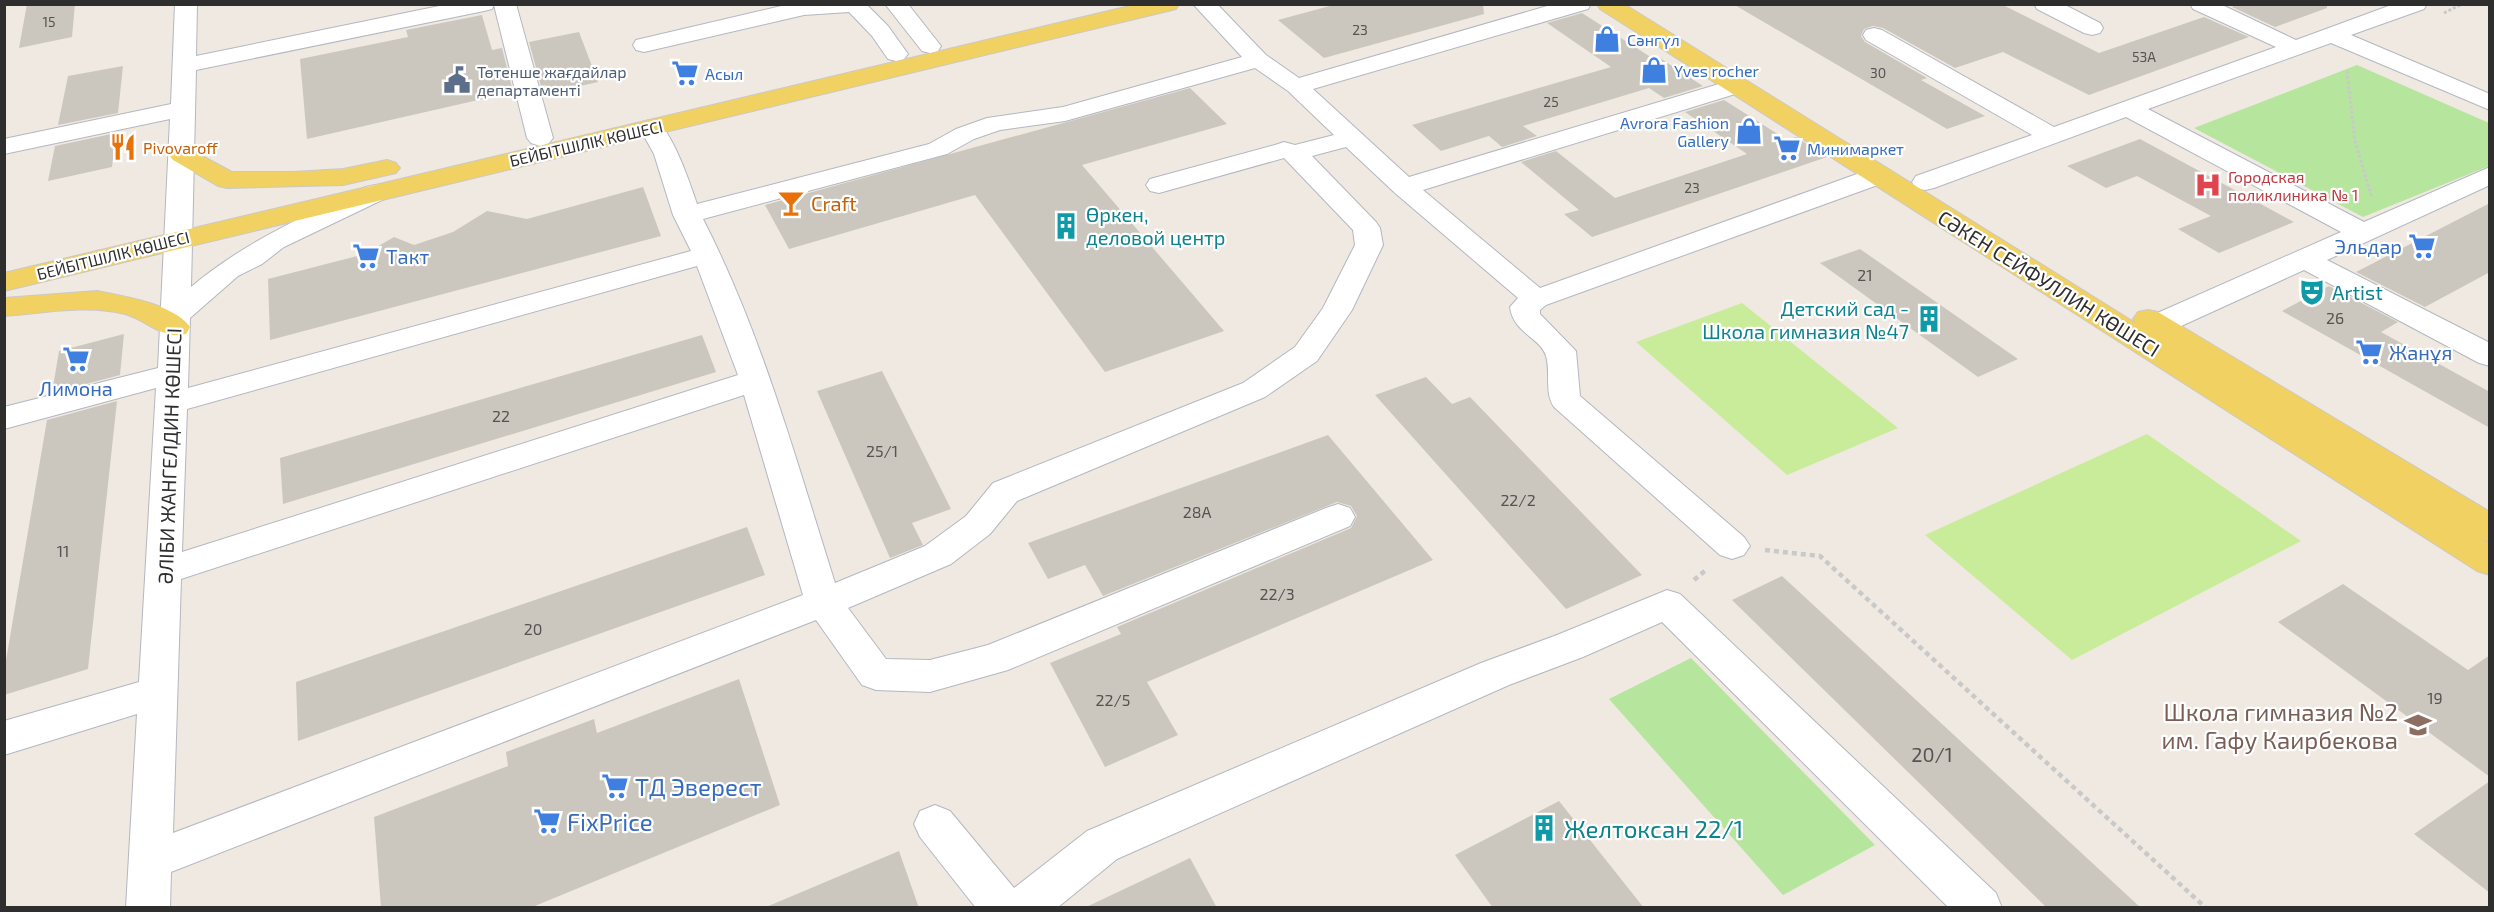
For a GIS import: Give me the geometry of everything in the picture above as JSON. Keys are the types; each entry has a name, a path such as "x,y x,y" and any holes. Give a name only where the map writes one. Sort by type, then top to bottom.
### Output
{"main road":[{"name":"БЕЙБІТШІЛІК КӨШЕСІ","path":"4,282 180,231 454,158 1109,4"},
{"name":"БЕЙБІТШІЛІК КӨШЕСІ","path":"4,264 375,193 1168,4"},
{"name":"СӘКЕН СЕЙФУЛЛИН КӨШЕСІ","path":"1608,4 2490,562"},
{"name":"СӘКЕН СЕЙФУЛЛИН КӨШЕСІ","path":"1641,4 1925,182 2490,529"},
{"path":"182,155 227,180 343,177 407,164 454,158"},
{"path":"4,307 97,300 136,307 175,322"}],"street":[{"name":"ӘЛІБИ ЖАНГЕЛДИН КӨШЕСІ","path":"148,908 180,231 186,4"},
{"path":"185,65 453,8 484,4"},
{"path":"505,4 540,138"},
{"path":"896,4 930,46"},
{"path":"1204,4 1258,60 1296,86 1404,187 1536,299"},
{"path":"1296,86 1580,4"},
{"path":"2045,4 2092,28"},
{"path":"2200,4 2296,48"},
{"path":"2349,4 2380,18"},
{"path":"1925,182 2416,4"},
{"path":"644,45 802,6 854,5 880,31 896,54"},
{"path":"1874,35 2053,136"},
{"path":"2332,35 2490,103"},
{"path":"687,215 938,149 965,134 996,123 1065,114 1258,60"},
{"path":"1404,187 1737,87"},
{"path":"4,147 183,109"},
{"path":"2130,109 2371,229"},
{"path":"651,127 667,154 687,215 707,255 755,380 823,602 876,674 930,676 995,659 1338,517"},
{"path":"1159,185 1284,150 1295,153 1350,138"},
{"path":"150,861 823,602 938,555 978,525 1005,492 1254,390 1276,377 1306,354 1337,310 1369,245 1366,228 1295,153"},
{"path":"2157,325 2490,175"},
{"path":"1732,546 1565,400 1561,351 1526,318 1526,307 1536,299 1877,176"},
{"path":"175,322 228,270 252,258 273,241 375,193"},
{"path":"4,418 172,389 707,255"},
{"path":"2304,259 2482,344"},
{"path":"164,571 755,380"},
{"path":"1023,908 1102,845 1484,679 1667,604 1980,908"},
{"path":"4,738 159,692"},
{"path":"935,824 1003,908"}],"path":[{"path":"2444,13 2462,4"},
{"path":"2346,60 2355,141 2371,229"},
{"path":"1667,604 1732,546 1820,556 2206,908"}],"green space":[{"path":"2357,65 2489,123 2489,166 2363,217 2194,128"},
{"path":"1742,303 1898,428 1787,475 1636,342"},
{"path":"2147,434 2301,541 2072,660 1925,535"},
{"path":"1691,658 1875,845 1783,895 1609,699"}],"building":[{"path":"27,4 75,4 72,37 19,48"},
{"path":"1337,4 1483,4 1484,14 1324,58 1278,20"},
{"path":"1733,4 2001,4 2099,53 2204,17 2249,37 2089,95 2003,52 1955,68 1883,28 1873,26 1864,29 1861,36 1865,42 1927,78 1921,80 1985,116 1947,129"},
{"path":"2239,4 2327,4 2327,8 2275,27 2232,7"},
{"path":"1582,13 1649,56 1655,55 1703,86 1664,98 1649,88 1523,126 1537,136 1502,147 1489,136 1441,151 1412,125 1611,67 1547,23"},
{"name":"Төтенше жағдайлар департаменті","path":"482,15 492,50 502,48 513,92 307,139 300,59 408,37 406,30"},
{"path":"579,32 598,82 549,93 546,85 541,86 529,42"},
{"path":"123,66 118,113 58,125 68,76"},
{"name":"Өркен, деловой центр","path":"1190,88 1227,124 1082,165 1224,331 1105,372 975,195 789,249 765,205"},
{"path":"1724,100 1787,140 1796,137 1827,157 1592,237 1564,214 1579,210 1521,162 1556,151 1615,198 1747,154 1685,112"},
{"path":"116,133 112,167 48,181 55,146"},
{"path":"2140,139 2294,222 2219,253 2178,229 2211,216 2137,176 2106,188 2067,166"},
{"path":"643,187 661,236 270,340 268,279 365,254 394,237 414,245 453,232 487,211 527,219"},
{"path":"2490,203 2490,272 2425,307 2356,272"},
{"name":"Детский сад - Школа гимназия №47","path":"1860,249 2018,359 1978,377 1820,263"},
{"path":"2329,286 2398,322 2381,332 2490,392 2490,428 2282,311"},
{"path":"124,334 120,375 52,393 59,351"},
{"path":"702,335 716,372 283,504 280,458"},
{"path":"882,371 951,509 912,523 923,545 890,558 817,391"},
{"path":"1426,377 1452,404 1470,397 1642,575 1566,609 1375,395"},
{"path":"117,401 88,669 4,695 4,672 47,420"},
{"path":"1328,435 1433,560 1147,682 1178,735 1105,767 1050,663 1121,634 1117,627 1351,528 1357,516 1351,506 1337,502 1103,596 1085,565 1048,579 1028,543"},
{"path":"747,527 765,575 298,741 296,682"},
{"path":"1782,576 2141,908 2047,908 1732,600"},
{"path":"2343,584 2468,670 2490,655 2490,777 2278,622"},
{"name":"ТД Эверест","path":"739,679 780,805 530,908 381,908 374,817 508,766 506,752 594,719 597,733"},
{"path":"2490,781 2490,893 2414,834"},
{"name":"Желтоксан 22/1","path":"1559,801 1644,908 1493,908 1455,855"},
{"path":"899,851 919,908 766,908 766,907"},
{"path":"1190,858 1217,908 1084,908"}],"place":[{"name":"Сәнгүл","path":"1607,39"},
{"name":"Yves rocher","path":"1654,70"},
{"name":"Асыл","path":"685,73"},
{"name":"Төтенше жағдайлар департаменті","path":"457,80"},
{"name":"Avrora Fashion Gallery","path":"1749,131"},
{"name":"Pivovaroff","path":"123,147"},
{"name":"Минимаркет","path":"1787,148"},
{"name":"Городская поликлиника № 1","path":"2208,185"},
{"name":"Craft","path":"791,203"},
{"name":"Өркен, деловой центр","path":"1066,226"},
{"name":"Эльдар","path":"2422,246"},
{"name":"Такт","path":"366,256"},
{"name":"Artist","path":"2312,292"},
{"name":"Детский сад - Школа гимназия №47","path":"1929,319"},
{"name":"Жанұя","path":"2369,352"},
{"name":"Лимона","path":"76,359"},
{"name":"Школа гимназия №2 им. Гафу Каирбекова","path":"2418,725"},
{"name":"ТД Эверест","path":"615,786"},
{"name":"FixPrice","path":"547,821"},
{"name":"Желтоксан 22/1","path":"1544,828"}]}
